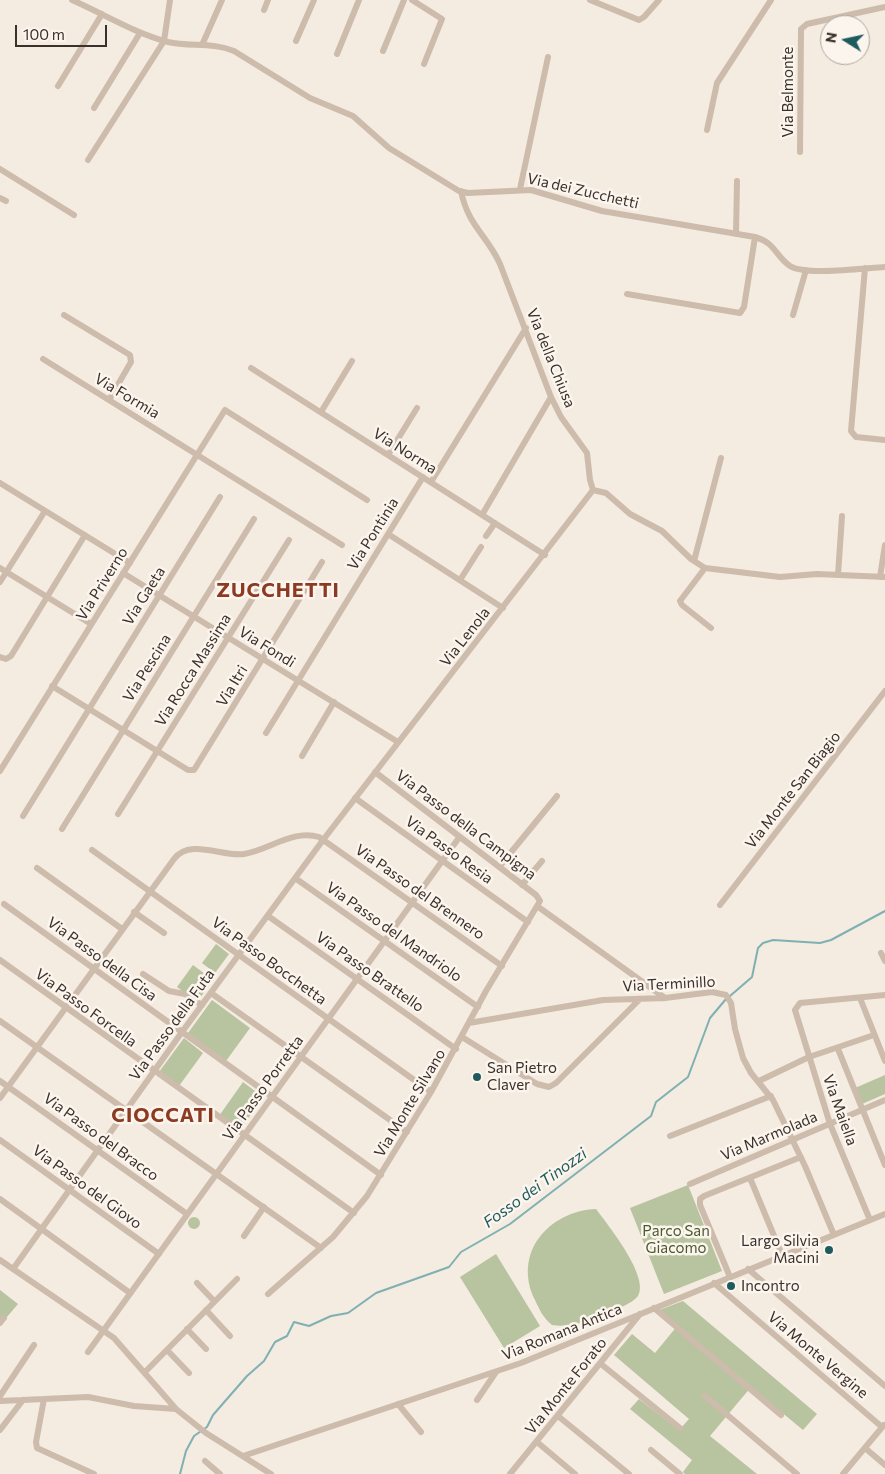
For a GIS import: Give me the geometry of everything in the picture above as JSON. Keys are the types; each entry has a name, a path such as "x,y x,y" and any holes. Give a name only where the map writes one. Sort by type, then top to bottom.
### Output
{"street":[{"path":"72,0 140,33 164,41 231,50 297,91 349,114 389,148 462,192"},
{"path":"88,160 164,41 170,0"},
{"path":"202,46 222,0"},
{"path":"264,10 268,0"},
{"path":"296,41 314,0"},
{"path":"337,54 359,0"},
{"path":"383,51 404,0"},
{"path":"412,0 442,19 424,64"},
{"path":"590,0 639,20 659,0"},
{"path":"707,130 717,83 771,0"},
{"name":"Via Belmonte","path":"800,152 801,29 807,24 885,7"},
{"path":"58,86 102,14"},
{"path":"94,108 140,33"},
{"path":"520,189 548,57"},
{"path":"0,170 74,215"},
{"path":"736,234 737,181"},
{"name":"Via dei Zucchetti","path":"462,192 520,189 534,191 602,211 755,237 770,244 790,266 806,270 885,267"},
{"name":"Via della Chiusa","path":"462,192 468,217 496,254 559,414 586,449 593,490"},
{"path":"627,294 740,313 744,307 755,237"},
{"path":"865,268 851,429 853,435 885,440"},
{"path":"793,315 806,270"},
{"path":"64,315 130,355 130,364 109,400"},
{"path":"430,482 526,328"},
{"name":"Via Formia","path":"43,359 342,545"},
{"path":"321,412 352,361"},
{"name":"Via Norma","path":"251,368 545,555"},
{"path":"482,515 551,397"},
{"path":"388,455 417,408"},
{"name":"Via Priverno","path":"0,771 225,410 367,500"},
{"path":"694,561 721,458"},
{"name":"Via Pontinia","path":"266,733 423,477"},
{"path":"1,487 130,562"},
{"path":"593,490 608,495 630,514 662,531 694,561 705,568 780,577 814,574 883,577 885,545"},
{"name":"Via Lenola","path":"355,798 545,555 593,490"},
{"name":"Via Gaeta","path":"23,816 220,497"},
{"path":"0,582 3,570 45,511"},
{"path":"838,575 842,516"},
{"name":"Via Pescina","path":"62,830 254,519"},
{"path":"486,536 495,523"},
{"path":"388,534 504,608"},
{"path":"0,657 6,659 11,656 85,535"},
{"name":"Via Rocca Massima","path":"118,814 289,540"},
{"path":"460,580 481,547"},
{"name":"Via Itri","path":"157,751 192,771 197,768 322,562"},
{"path":"705,568 680,601 682,605 711,628"},
{"path":"3,570 91,624"},
{"name":"Via Fondi","path":"123,573 398,742"},
{"path":"52,686 157,751"},
{"name":"Via Monte San Biagio","path":"720,905 885,691"},
{"path":"302,756 334,702"},
{"name":"Via Passo della Campigna","path":"375,772 522,885 539,903 665,998"},
{"path":"499,867 556,796"},
{"name":"Via Passo della Futa","path":"12,1269 182,1032 355,798"},
{"name":"Via Passo Resia","path":"355,798 528,922"},
{"path":"0,1098 176,856 186,850 241,854 299,836 313,836 323,840"},
{"name":"Via Passo Porretta","path":"88,1352 458,839"},
{"name":"Via Passo del Brennero","path":"323,840 502,966"},
{"name":"Via Passo Bocchetta","path":"92,850 431,1092"},
{"path":"522,885 542,861"},
{"path":"37,868 122,929"},
{"name":"Via Passo del Mandriolo","path":"295,878 478,1007"},
{"name":"Via Monte Silvano","path":"268,1294 322,1248 354,1213 381,1175 456,1049 478,1007 539,903"},
{"name":"Via Passo della Cisa","path":"4,904 381,1175"},
{"path":"134,912 164,934"},
{"name":"Via Passo Brattello","path":"268,916 456,1049"},
{"path":"881,953 885,961"},
{"name":"Via Passo Forcella","path":"0,960 154,1072 354,1213"},
{"path":"143,974 169,991 185,994 202,1006"},
{"name":"Via Terminillo","path":"469,1023 599,1001 665,998 712,992 728,997 740,1052 750,1070 771,1096 834,1235"},
{"path":"211,993 407,1132"},
{"path":"885,995 860,998 885,1061"},
{"name":"Via Maiella","path":"860,998 802,1002 796,1006 795,1014 830,1124 870,1220"},
{"path":"462,1037 546,1088 556,1083 640,999"},
{"path":"0,1022 322,1248"},
{"path":"759,1081 809,1057 874,1035"},
{"path":"838,1048 885,1165"},
{"name":"Via Passo del Bracco","path":"0,1081 187,1214"},
{"path":"670,1136 771,1096"},
{"name":"Via Marmolada","path":"690,1184 885,1100"},
{"name":"Via Passo del Giovo","path":"0,1140 159,1254"},
{"path":"730,1277 700,1201 704,1196 800,1157"},
{"path":"750,1178 782,1255"},
{"path":"0,1199 130,1293"},
{"path":"244,1236 264,1207"},
{"name":"Via Romana Antica","path":"243,1456 496,1372 885,1214"},
{"path":"0,1260 121,1344 176,1409 206,1433 270,1474"},
{"path":"748,1269 885,1386"},
{"path":"145,1372 237,1279"},
{"path":"197,1283 214,1301"},
{"name":"Via Monte Vergine","path":"714,1283 884,1425"},
{"path":"654,1308 781,1415"},
{"path":"206,1310 230,1336"},
{"name":"Via Monte Forato","path":"510,1474 642,1313"},
{"path":"187,1329 206,1349"},
{"path":"0,1396 34,1346"},
{"path":"167,1350 189,1373"},
{"path":"601,1364 680,1428"},
{"path":"477,1400 496,1372"},
{"path":"705,1396 797,1474"},
{"path":"0,1401 88,1398 134,1406 176,1409"},
{"path":"44,1399 36,1442 37,1448 94,1474"},
{"path":"0,1430 23,1400"},
{"path":"398,1404 421,1432"},
{"path":"558,1416 629,1474"},
{"path":"843,1474 884,1425"},
{"path":"537,1442 575,1474"},
{"path":"864,1448 885,1465"},
{"path":"651,1450 680,1474"},
{"path":"206,1461 220,1474"}],"green space":[{"path":"216,944 229,954 215,973 202,963"},
{"path":"193,965 213,980 197,1002 177,987"},
{"path":"212,1000 250,1028 226,1061 188,1033"},
{"path":"184,1038 203,1053 179,1086 159,1072"},
{"path":"885,1075 885,1094 862,1104 855,1088"},
{"path":"243,1082 263,1097 240,1130 219,1116"},
{"name":"Parco San Giacomo","path":"688,1185 722,1271 664,1294 630,1208"},
{"path":"596,1209 618,1239 633,1264 640,1287 638,1296 624,1306 588,1321 559,1326 552,1325 540,1310 529,1283 528,1266 532,1251 539,1238 550,1226 563,1217"},
{"path":"196,1217 199,1218 199,1228 192,1229 189,1228 188,1221 189,1218"},
{"path":"496,1254 540,1326 504,1348 460,1277"},
{"path":"0,1290 18,1304 6,1318 0,1320"},
{"path":"683,1301 817,1414 803,1430 751,1387 710,1436 757,1474 685,1474 683,1472 692,1460 630,1409 639,1399 679,1430 689,1419 614,1355 632,1334 655,1353 678,1325 659,1310"}],"waterway":[{"name":"Fosso dei Tinozzi","path":"730,996 752,977 758,948 763,943 773,940 820,943 831,940 885,911"},
{"name":"Fosso dei Tinozzi","path":"180,1474 186,1451 194,1436 207,1427 213,1415 247,1376 264,1361 275,1342 287,1336 294,1322 309,1326 331,1316 348,1313 376,1293 449,1267 461,1252 510,1224 651,1116 656,1102 688,1077 710,1018 726,999"}],"place":[{"name":"San Pietro Claver","path":"477,1077"},
{"name":"Largo Silvia Macini","path":"829,1250"},
{"name":"Incontro","path":"731,1286"}],"district":[{"name":"ZUCCHETTI","path":"278,590"},
{"name":"CIOCCATI","path":"163,1115"}]}
